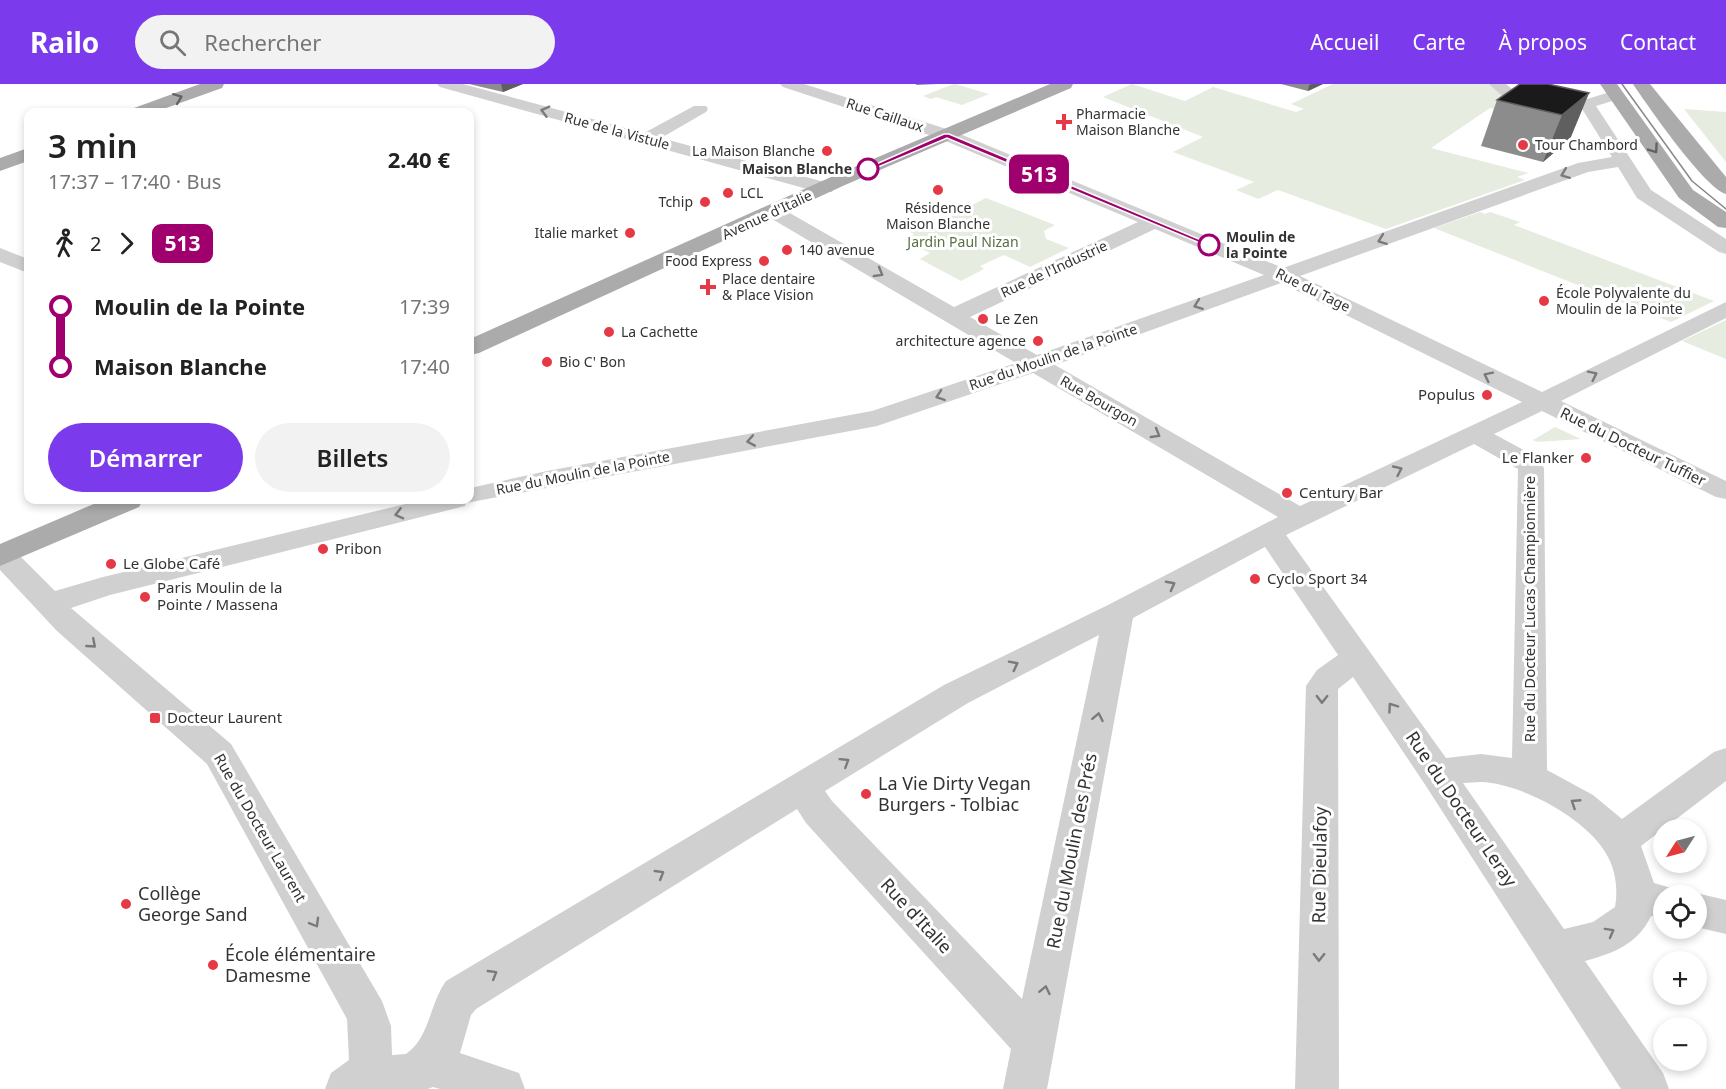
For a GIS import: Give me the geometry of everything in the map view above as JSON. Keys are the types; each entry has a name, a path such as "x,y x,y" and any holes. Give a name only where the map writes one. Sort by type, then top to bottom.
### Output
{"main road":[{"path":"151,108 216,84"},
{"name":"Avenue d'Italie","path":"474,346 825,188 1065,84"},
{"path":"1641,84 1707,169 1726,188"},
{"path":"1612,89 1679,185 1691,198 1721,215"},
{"path":"0,165 24,156"},
{"path":"1,556 119,504"}],"street":[{"name":"Rue de la Vistule","path":"445,84 825,188"},
{"name":"Rue Caillaux","path":"788,84 947,135"},
{"path":"1497,84 1528,111 1560,119"},
{"path":"1612,89 1587,104 1644,194 1726,248"},
{"path":"646,139 700,108"},
{"path":"1581,124 1601,129"},
{"name":"Rue du Tage","path":"947,135 1282,275 1541,402"},
{"name":"Rue du Moulin de la Pointe","path":"474,495 547,479 877,418 1035,364 1584,167 1622,161"},
{"name":"Rue Bourgon","path":"774,212 1299,517"},
{"path":"1673,213 1721,215"},
{"name":"Rue de l'Industrie","path":"954,316 1153,222"},
{"path":"0,254 24,265"},
{"path":"374,1071 412,1075 430,1064 442,1049 450,1012 461,995 956,694 1119,612 1299,517 1541,402 1726,309"},
{"name":"Rue du Docteur Tuffier","path":"1541,402 1726,491"},
{"name":"Rue du Docteur Lucas Championnière","path":"1475,434 1526,462 1531,468 1528,779"},
{"path":"49,604 103,587 440,504"},
{"name":"Rue du Docteur Leray","path":"1270,533 1437,773 1647,1089"},
{"name":"Rue du Docteur Laurent","path":"1,556 68,623 219,754 367,1015 374,1071"},
{"name":"Rue du Moulin des Prés","path":"1025,1089 1119,612"},
{"name":"Rue Dieulafoy","path":"1317,1089 1322,686 1329,678 1358,658"},
{"path":"1619,842 1726,762"},
{"path":"1437,773 1469,768 1497,769 1528,779 1552,789 1581,806 1619,842 1650,899 1611,934 1555,950"},
{"name":"Rue d'Italie","path":"803,787 819,812 1034,1043"},
{"path":"1707,913 1726,917"},
{"path":"430,1064 503,1089"}],"green space":[{"path":"954,84 989,94 962,105 936,97 931,99 923,96"},
{"path":"1132,84 1185,101 1213,87 1296,112 1304,109 1291,104 1333,84 1490,84 1515,105 1509,113 1490,108 1431,148 1528,173 1517,177 1525,180 1386,229 1278,190 1258,199 1236,190 1254,182 1173,152 1203,137 1103,97"},
{"path":"1684,109 1726,112 1726,162"},
{"name":"Jardin Paul Nizan","path":"986,198 1055,225 1044,231 1046,239 1069,248 1030,267 1004,255 980,266 984,269 961,281 920,259 930,253 904,240 914,234 904,229 925,219 936,223"},
{"path":"1480,212 1485,214 1490,212 1520,222 1514,225 1714,301 1671,322 1434,228"},
{"path":"1726,320 1726,359 1682,341 1724,321"},
{"path":"1555,427 1581,439 1537,442 1533,440"}],"building":[{"path":"1520,84 1548,84 1589,93 1562,115 1497,100"}],"tram line":[{"path":"1622,84 1692,181 1726,209"}],"bus line":[{"name":"513","path":"868,169 947,135 1209,245"}],"place":[{"name":"Pharmacie Maison Blanche","path":"1064,122"},
{"name":"Tour Chambord","path":"1523,145"},
{"name":"La Maison Blanche","path":"827,151"},
{"name":"Maison Blanche","path":"868,169"},
{"name":"Résidence Maison Blanche","path":"938,190"},
{"name":"LCL","path":"728,193"},
{"name":"Tchip","path":"705,202"},
{"name":"Italie market","path":"630,233"},
{"name":"Moulin de la Pointe","path":"1209,245"},
{"name":"140 avenue","path":"787,250"},
{"name":"Food Express","path":"764,261"},
{"name":"Place dentaire & Place Vision","path":"708,287"},
{"name":"École Polyvalente du Moulin de la Pointe","path":"1544,301"},
{"name":"Le Zen","path":"983,319"},
{"name":"La Cachette","path":"609,332"},
{"name":"architecture agence","path":"1038,341"},
{"name":"Bio C' Bon","path":"547,362"},
{"name":"Populus","path":"1487,395"},
{"name":"Le Flanker","path":"1586,458"},
{"name":"Century Bar","path":"1287,493"},
{"name":"Pribon","path":"323,549"},
{"name":"Le Globe Café","path":"111,564"},
{"name":"Cyclo Sport 34","path":"1255,579"},
{"name":"Paris Moulin de la Pointe / Massena","path":"145,597"},
{"name":"Docteur Laurent","path":"155,718"},
{"name":"La Vie Dirty Vegan Burgers - Tolbiac","path":"866,794"},
{"name":"Collège George Sand","path":"126,904"},
{"name":"École élémentaire Damesme","path":"213,965"}]}
